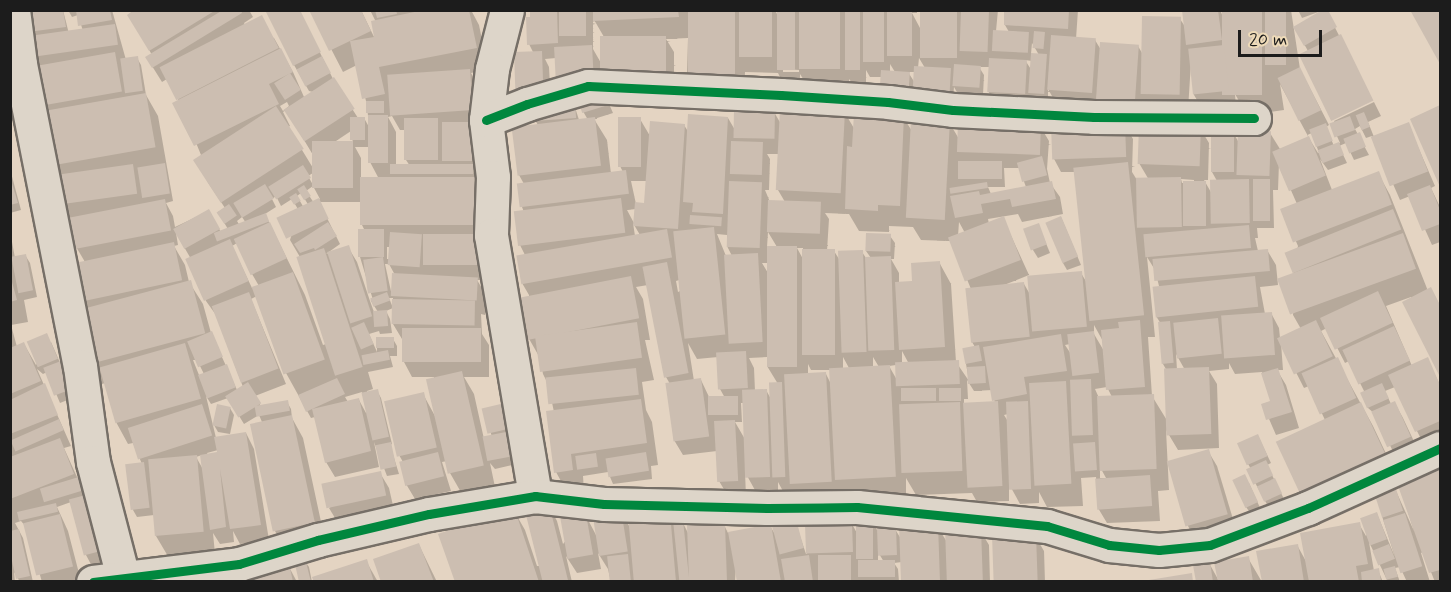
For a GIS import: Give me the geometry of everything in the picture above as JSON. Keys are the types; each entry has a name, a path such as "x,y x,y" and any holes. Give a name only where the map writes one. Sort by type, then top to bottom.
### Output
{"street":[{"path":"13,10 20,64 80,366 108,579 241,573 318,540 429,514 535,496 604,504 867,508 1047,526 1109,546 1159,550 1210,545 1254,531 1440,448"},
{"path":"507,10 492,69 486,120 493,177 491,235 535,496"},
{"path":"486,120 527,104 588,86 781,95 888,102 953,110 1082,117 1254,118"}],"building":[{"path":"63,10 66,27 28,32 25,12"},
{"path":"76,10 110,10 112,20 78,26"},
{"path":"134,10 216,10 149,51 127,15"},
{"path":"223,10 241,10 242,13 152,68 145,57"},
{"path":"265,10 300,10 321,52 293,66"},
{"path":"309,10 361,10 371,31 329,51"},
{"path":"375,10 396,10 397,14 377,18"},
{"path":"424,10 469,10 477,48 379,67 385,94 362,99 350,41 374,37 371,21"},
{"path":"530,10 557,10 558,43 527,45 526,17 530,17"},
{"path":"559,10 586,10 586,36 559,36"},
{"path":"593,10 678,10 679,17 593,21"},
{"path":"688,10 735,10 735,74 688,74"},
{"path":"739,10 772,10 772,57 739,57"},
{"path":"777,10 795,10 795,70 777,70"},
{"path":"799,10 840,10 840,69 799,69"},
{"path":"845,10 860,10 860,70 845,70"},
{"path":"863,10 884,10 884,62 863,62"},
{"path":"887,10 912,10 912,56 887,56"},
{"path":"920,10 957,10 957,58 920,58"},
{"path":"961,10 989,11 988,52 960,51"},
{"path":"1004,10 1069,10 1068,29 1004,25"},
{"path":"1182,10 1218,10 1222,40 1186,45"},
{"path":"1222,10 1262,10 1262,95 1222,95"},
{"path":"1265,10 1286,10 1286,65 1265,65"},
{"path":"1322,10 1328,10 1337,27 1304,46 1293,27"},
{"path":"1410,10 1440,10 1440,64"},
{"path":"262,15 279,48 176,100 160,67"},
{"path":"1142,16 1181,17 1180,95 1141,94"},
{"path":"115,24 118,45 34,57 31,36"},
{"path":"993,30 1029,32 1028,53 992,51"},
{"path":"1034,31 1045,32 1043,49 1033,48"},
{"path":"1341,34 1373,101 1331,121 1299,55"},
{"path":"1051,35 1096,38 1092,93 1047,90"},
{"path":"600,36 666,36 666,78 600,78"},
{"path":"1100,42 1139,45 1135,104 1096,101"},
{"path":"592,45 594,80 556,82 554,47"},
{"path":"1224,45 1229,91 1193,95 1188,49"},
{"path":"281,48 293,72 269,84 279,104 194,146 172,103"},
{"path":"542,51 544,97 516,98 514,52"},
{"path":"115,52 122,91 41,106 34,66"},
{"path":"1031,53 1047,54 1044,94 1028,93"},
{"path":"138,56 143,91 125,93 120,59"},
{"path":"322,56 331,73 305,86 296,70"},
{"path":"989,58 1027,60 1025,94 987,92"},
{"path":"954,64 981,66 979,88 952,86"},
{"path":"914,66 951,68 950,92 913,90"},
{"path":"1300,67 1321,110 1299,121 1278,78"},
{"path":"470,69 473,110 390,116 387,75"},
{"path":"881,70 910,72 909,88 880,86"},
{"path":"290,73 301,90 285,100 274,83"},
{"path":"334,77 355,109 304,142 284,110"},
{"path":"146,93 156,147 49,166 40,112"},
{"path":"607,95 610,105 582,113 579,103"},
{"path":"366,101 384,101 384,113 366,113"},
{"path":"575,102 576,118 534,121 533,105"},
{"path":"1440,105 1440,187 1410,119"},
{"path":"276,106 304,149 221,203 193,160"},
{"path":"734,109 775,110 774,139 733,138"},
{"path":"780,109 845,112 841,193 776,190"},
{"path":"1364,112 1370,127 1362,130 1356,115"},
{"path":"854,113 904,115 900,206 878,205 878,211 845,209 847,146 852,147"},
{"path":"688,114 728,117 723,214 692,212 693,203 683,202"},
{"path":"368,115 388,115 388,163 368,163"},
{"path":"1350,116 1355,130 1334,138 1329,124"},
{"path":"350,117 365,117 365,140 350,140"},
{"path":"595,117 601,166 518,176 512,127"},
{"path":"618,117 641,117 641,167 618,167"},
{"path":"404,118 438,118 438,160 404,160"},
{"path":"911,119 950,121 945,220 906,218"},
{"path":"650,121 685,124 678,229 633,226 635,202 644,203"},
{"path":"442,122 472,122 472,161 442,161"},
{"path":"958,122 1041,125 1040,155 957,152"},
{"path":"1409,122 1428,171 1390,186 1371,137"},
{"path":"1125,123 1126,157 1052,160 1051,126"},
{"path":"1326,123 1333,141 1316,147 1309,129"},
{"path":"1139,125 1201,127 1200,166 1138,164"},
{"path":"1211,130 1234,130 1234,172 1211,172"},
{"path":"1238,130 1271,131 1269,176 1236,175"},
{"path":"1360,132 1366,147 1349,154 1343,139"},
{"path":"1309,136 1326,176 1289,191 1272,152"},
{"path":"312,141 353,141 353,188 312,188"},
{"path":"731,141 763,142 762,175 730,174"},
{"path":"1339,142 1344,155 1323,163 1318,150"},
{"path":"1042,156 1047,175 1022,182 1017,163"},
{"path":"958,161 1002,161 1002,179 958,179"},
{"path":"1128,162 1144,315 1089,321 1073,168"},
{"path":"165,163 170,194 142,198 137,167"},
{"path":"133,164 137,194 56,205 52,175"},
{"path":"390,164 473,164 473,174 390,174"},
{"path":"303,165 311,178 276,199 268,187"},
{"path":"626,170 629,194 520,207 517,183"},
{"path":"1379,171 1392,205 1293,243 1280,209"},
{"path":"10,177 18,203 10,205"},
{"path":"360,177 479,177 479,225 360,225"},
{"path":"1181,177 1182,227 1137,228 1136,178"},
{"path":"1249,179 1250,223 1211,224 1210,180"},
{"path":"1253,179 1270,179 1270,221 1253,221"},
{"path":"729,181 762,182 760,248 727,247"},
{"path":"1052,181 1056,199 1012,207 1010,199 981,204 983,213 955,218 950,196 979,191 980,195"},
{"path":"1183,181 1206,181 1206,226 1183,226"},
{"path":"987,182 988,188 950,194 949,188"},
{"path":"265,184 274,199 242,218 233,203"},
{"path":"304,185 311,196 304,200 297,189"},
{"path":"1430,185 1440,210 1440,224 1422,231 1407,194"},
{"path":"296,193 301,201 294,205 289,197"},
{"path":"319,198 329,219 286,239 276,218"},
{"path":"621,198 625,233 518,246 514,211"},
{"path":"165,199 171,230 75,249 69,218"},
{"path":"768,200 821,202 820,234 767,232"},
{"path":"229,204 237,216 224,224 217,212"},
{"path":"209,209 220,229 184,249 173,229"},
{"path":"1393,209 1401,229 1293,273 1285,253"},
{"path":"266,213 269,221 217,241 214,233"},
{"path":"690,215 722,217 721,226 689,224"},
{"path":"1004,216 1021,260 965,281 948,238"},
{"path":"1061,216 1078,257 1063,263 1045,223"},
{"path":"270,222 287,258 251,275 234,239"},
{"path":"328,222 337,236 315,250 314,248 300,253 294,244"},
{"path":"1039,223 1047,245 1031,250 1023,229"},
{"path":"1249,225 1251,248 1145,257 1143,234"},
{"path":"714,227 725,334 685,339 673,231"},
{"path":"358,229 384,229 384,257 358,257"},
{"path":"667,229 672,258 521,284 516,256"},
{"path":"390,232 422,234 420,267 388,265"},
{"path":"866,233 891,234 890,252 865,251"},
{"path":"1403,233 1416,269 1290,315 1277,279"},
{"path":"423,234 479,234 479,265 423,265"},
{"path":"230,239 249,281 204,301 185,259"},
{"path":"174,242 182,280 74,303 65,265"},
{"path":"349,245 372,316 350,323 327,252"},
{"path":"767,246 797,246 797,367 767,367"},
{"path":"324,248 363,367 335,376 296,257"},
{"path":"802,249 835,249 835,355 802,355"},
{"path":"1268,249 1270,271 1154,281 1152,259"},
{"path":"863,250 867,352 842,353 838,251"},
{"path":"758,253 763,342 729,344 724,255"},
{"path":"26,254 33,290 18,293 11,257"},
{"path":"891,256 894,350 868,351 865,257"},
{"path":"383,257 388,291 368,293 363,260"},
{"path":"940,261 945,347 899,350 895,282 912,281 911,263"},
{"path":"667,262 689,373 664,378 642,267"},
{"path":"1082,271 1087,327 1032,332 1027,276"},
{"path":"293,272 325,359 283,374 252,287"},
{"path":"392,273 478,278 477,300 391,296"},
{"path":"10,275 17,300 10,302"},
{"path":"631,276 639,318 527,340 519,298"},
{"path":"1255,276 1258,307 1156,318 1153,287"},
{"path":"191,280 205,333 88,364 74,311"},
{"path":"1024,282 1030,337 971,343 965,288"},
{"path":"1431,287 1440,305 1440,377 1402,302"},
{"path":"1378,291 1393,323 1335,350 1320,318"},
{"path":"249,292 278,369 241,383 212,306"},
{"path":"387,292 390,300 373,307 370,298"},
{"path":"392,299 475,300 475,325 392,324"},
{"path":"387,310 388,326 374,327 373,311"},
{"path":"1272,312 1275,355 1224,358 1221,316"},
{"path":"1218,318 1222,354 1177,359 1173,323"},
{"path":"1140,320 1145,387 1106,390 1101,330 1119,328 1118,322"},
{"path":"1316,320 1333,356 1294,374 1277,338"},
{"path":"1170,321 1174,363 1162,364 1158,322"},
{"path":"364,322 374,344 361,350 351,328"},
{"path":"637,322 642,358 540,372 535,336"},
{"path":"1394,326 1410,360 1358,385 1342,350"},
{"path":"402,328 481,328 481,362 402,362"},
{"path":"212,331 223,357 198,367 187,342"},
{"path":"1094,331 1099,373 1072,376 1067,334"},
{"path":"47,333 58,359 38,367 27,342"},
{"path":"1061,334 1067,371 1024,377 1027,394 992,401 983,347"},
{"path":"376,337 394,337 394,348 376,348"},
{"path":"24,342 41,381 10,394 10,348"},
{"path":"185,343 201,399 115,423 99,368"},
{"path":"979,345 982,361 965,364 962,348"},
{"path":"388,350 390,360 363,365 361,355"},
{"path":"746,351 748,388 718,390 716,353"},
{"path":"1338,357 1356,398 1320,414 1301,373"},
{"path":"1428,357 1440,385 1440,421 1415,432 1388,375"},
{"path":"959,360 960,384 896,386 895,362"},
{"path":"61,361 72,389 54,396 43,368"},
{"path":"227,364 236,387 207,398 198,375"},
{"path":"890,365 896,477 835,480 829,368"},
{"path":"985,366 986,383 968,384 967,367"},
{"path":"1209,367 1211,434 1166,436 1164,369"},
{"path":"636,368 639,395 548,404 545,378"},
{"path":"1278,368 1292,412 1266,420 1261,404 1270,401 1261,373"},
{"path":"462,371 484,466 448,474 426,379"},
{"path":"826,372 832,482 790,484 784,374"},
{"path":"337,378 345,394 306,412 298,395"},
{"path":"701,378 709,436 674,441 665,383"},
{"path":"1091,379 1093,435 1072,436 1070,380"},
{"path":"1066,381 1071,484 1034,486 1029,383"},
{"path":"248,382 261,403 238,418 225,396"},
{"path":"769,382 782,382 785,477 772,477"},
{"path":"45,383 58,415 10,434 10,400"},
{"path":"1382,383 1389,399 1367,408 1360,393"},
{"path":"901,388 936,388 936,401 901,401"},
{"path":"939,388 961,388 961,401 939,401"},
{"path":"378,389 389,437 372,441 361,393"},
{"path":"767,389 770,477 745,478 742,390"},
{"path":"424,392 437,448 397,457 384,401"},
{"path":"1154,394 1157,469 1100,471 1097,396"},
{"path":"708,396 738,396 738,415 708,415"},
{"path":"359,398 371,451 325,463 312,409"},
{"path":"641,399 647,443 571,454 573,470 554,473 546,411"},
{"path":"288,400 290,411 256,417 255,406"},
{"path":"998,401 1002,486 967,488 963,403"},
{"path":"1028,401 1031,489 1009,490 1006,402"},
{"path":"1395,401 1411,437 1387,447 1371,412"},
{"path":"960,402 962,471 901,473 899,404"},
{"path":"1361,402 1387,457 1302,497 1276,442"},
{"path":"505,403 511,428 487,434 482,408"},
{"path":"202,404 212,435 138,459 128,428"},
{"path":"217,404 231,407 226,428 212,426"},
{"path":"292,415 315,523 273,532 250,424"},
{"path":"59,419 64,430 15,452 11,441"},
{"path":"735,420 738,481 717,482 714,421"},
{"path":"511,431 516,456 487,461 483,437"},
{"path":"246,432 261,525 230,529 220,469 226,527 210,530 200,455 217,452 214,437"},
{"path":"1258,434 1268,456 1247,465 1237,443"},
{"path":"60,438 74,474 10,499 10,457"},
{"path":"391,442 396,466 381,470 375,445"},
{"path":"1095,442 1097,470 1075,471 1073,444"},
{"path":"1209,449 1228,514 1185,526 1167,461"},
{"path":"438,452 444,476 405,486 399,462"},
{"path":"646,452 649,471 608,477 606,458"},
{"path":"596,453 598,467 577,470 575,456"},
{"path":"197,455 204,532 155,536 148,459"},
{"path":"1266,460 1273,475 1253,485 1246,469"},
{"path":"144,462 150,508 131,510 125,464"},
{"path":"1440,468 1440,570 1429,573 1397,483"},
{"path":"381,471 386,495 327,508 321,484"},
{"path":"1245,474 1258,502 1245,508 1232,480"},
{"path":"1150,475 1152,506 1097,510 1095,479"},
{"path":"82,476 86,489 44,502 40,489"},
{"path":"1275,478 1282,493 1264,502 1257,486"},
{"path":"1396,489 1403,511 1382,518 1375,496"},
{"path":"93,493 108,549 84,555 69,499"},
{"path":"56,503 58,512 19,521 17,512"},
{"path":"549,504 568,582 543,582 525,510"},
{"path":"514,507 539,582 455,582 438,534"},
{"path":"621,509 628,551 599,556 592,514"},
{"path":"1377,512 1387,539 1370,545 1360,518"},
{"path":"670,513 676,582 634,582 628,517"},
{"path":"1405,513 1422,566 1400,573 1383,520"},
{"path":"60,514 73,566 36,576 23,523"},
{"path":"586,514 593,554 568,559 560,519"},
{"path":"796,519 804,548 780,554 772,525"},
{"path":"683,520 689,582 679,582 673,521"},
{"path":"856,521 873,521 873,559 856,559"},
{"path":"1360,522 1368,564 1356,566 1359,582 1309,582 1300,533"},
{"path":"852,523 853,552 806,554 805,525"},
{"path":"725,524 727,582 689,582 687,525"},
{"path":"771,524 781,582 737,582 728,532"},
{"path":"938,524 940,582 901,582 899,525"},
{"path":"896,527 897,555 878,556 877,528"},
{"path":"981,528 983,581 947,582 945,529"},
{"path":"19,529 30,576 16,579 10,552 10,531"},
{"path":"1036,534 1038,582 994,582 992,536"},
{"path":"419,543 434,582 381,582 373,559"},
{"path":"1298,544 1304,582 1262,582 1256,551"},
{"path":"1389,544 1395,559 1378,566 1372,551"},
{"path":"628,554 631,582 610,582 607,556"},
{"path":"809,555 813,582 785,582 781,559"},
{"path":"818,555 851,555 851,582 818,582"},
{"path":"1249,556 1253,582 1218,582 1214,562"},
{"path":"305,558 311,582 299,582 294,560"},
{"path":"367,559 374,582 314,582 312,577"},
{"path":"858,560 895,560 895,577 858,577"},
{"path":"1210,562 1213,582 1196,582 1193,565"},
{"path":"289,563 293,582 249,582 247,572"},
{"path":"1395,566 1398,577 1386,580 1383,569"},
{"path":"1379,568 1381,581 1362,582 1361,572"},
{"path":"1192,573 1193,582 1149,582 1149,580"}],"cycle path":[{"path":"486,120 527,104 588,86 781,95 888,102 953,110 1094,117 1254,118"},
{"path":"93,582 239,564 318,540 429,514 535,496 604,504 767,508 857,507 1047,526 1109,545 1159,550 1210,545 1308,508 1440,448"}]}
